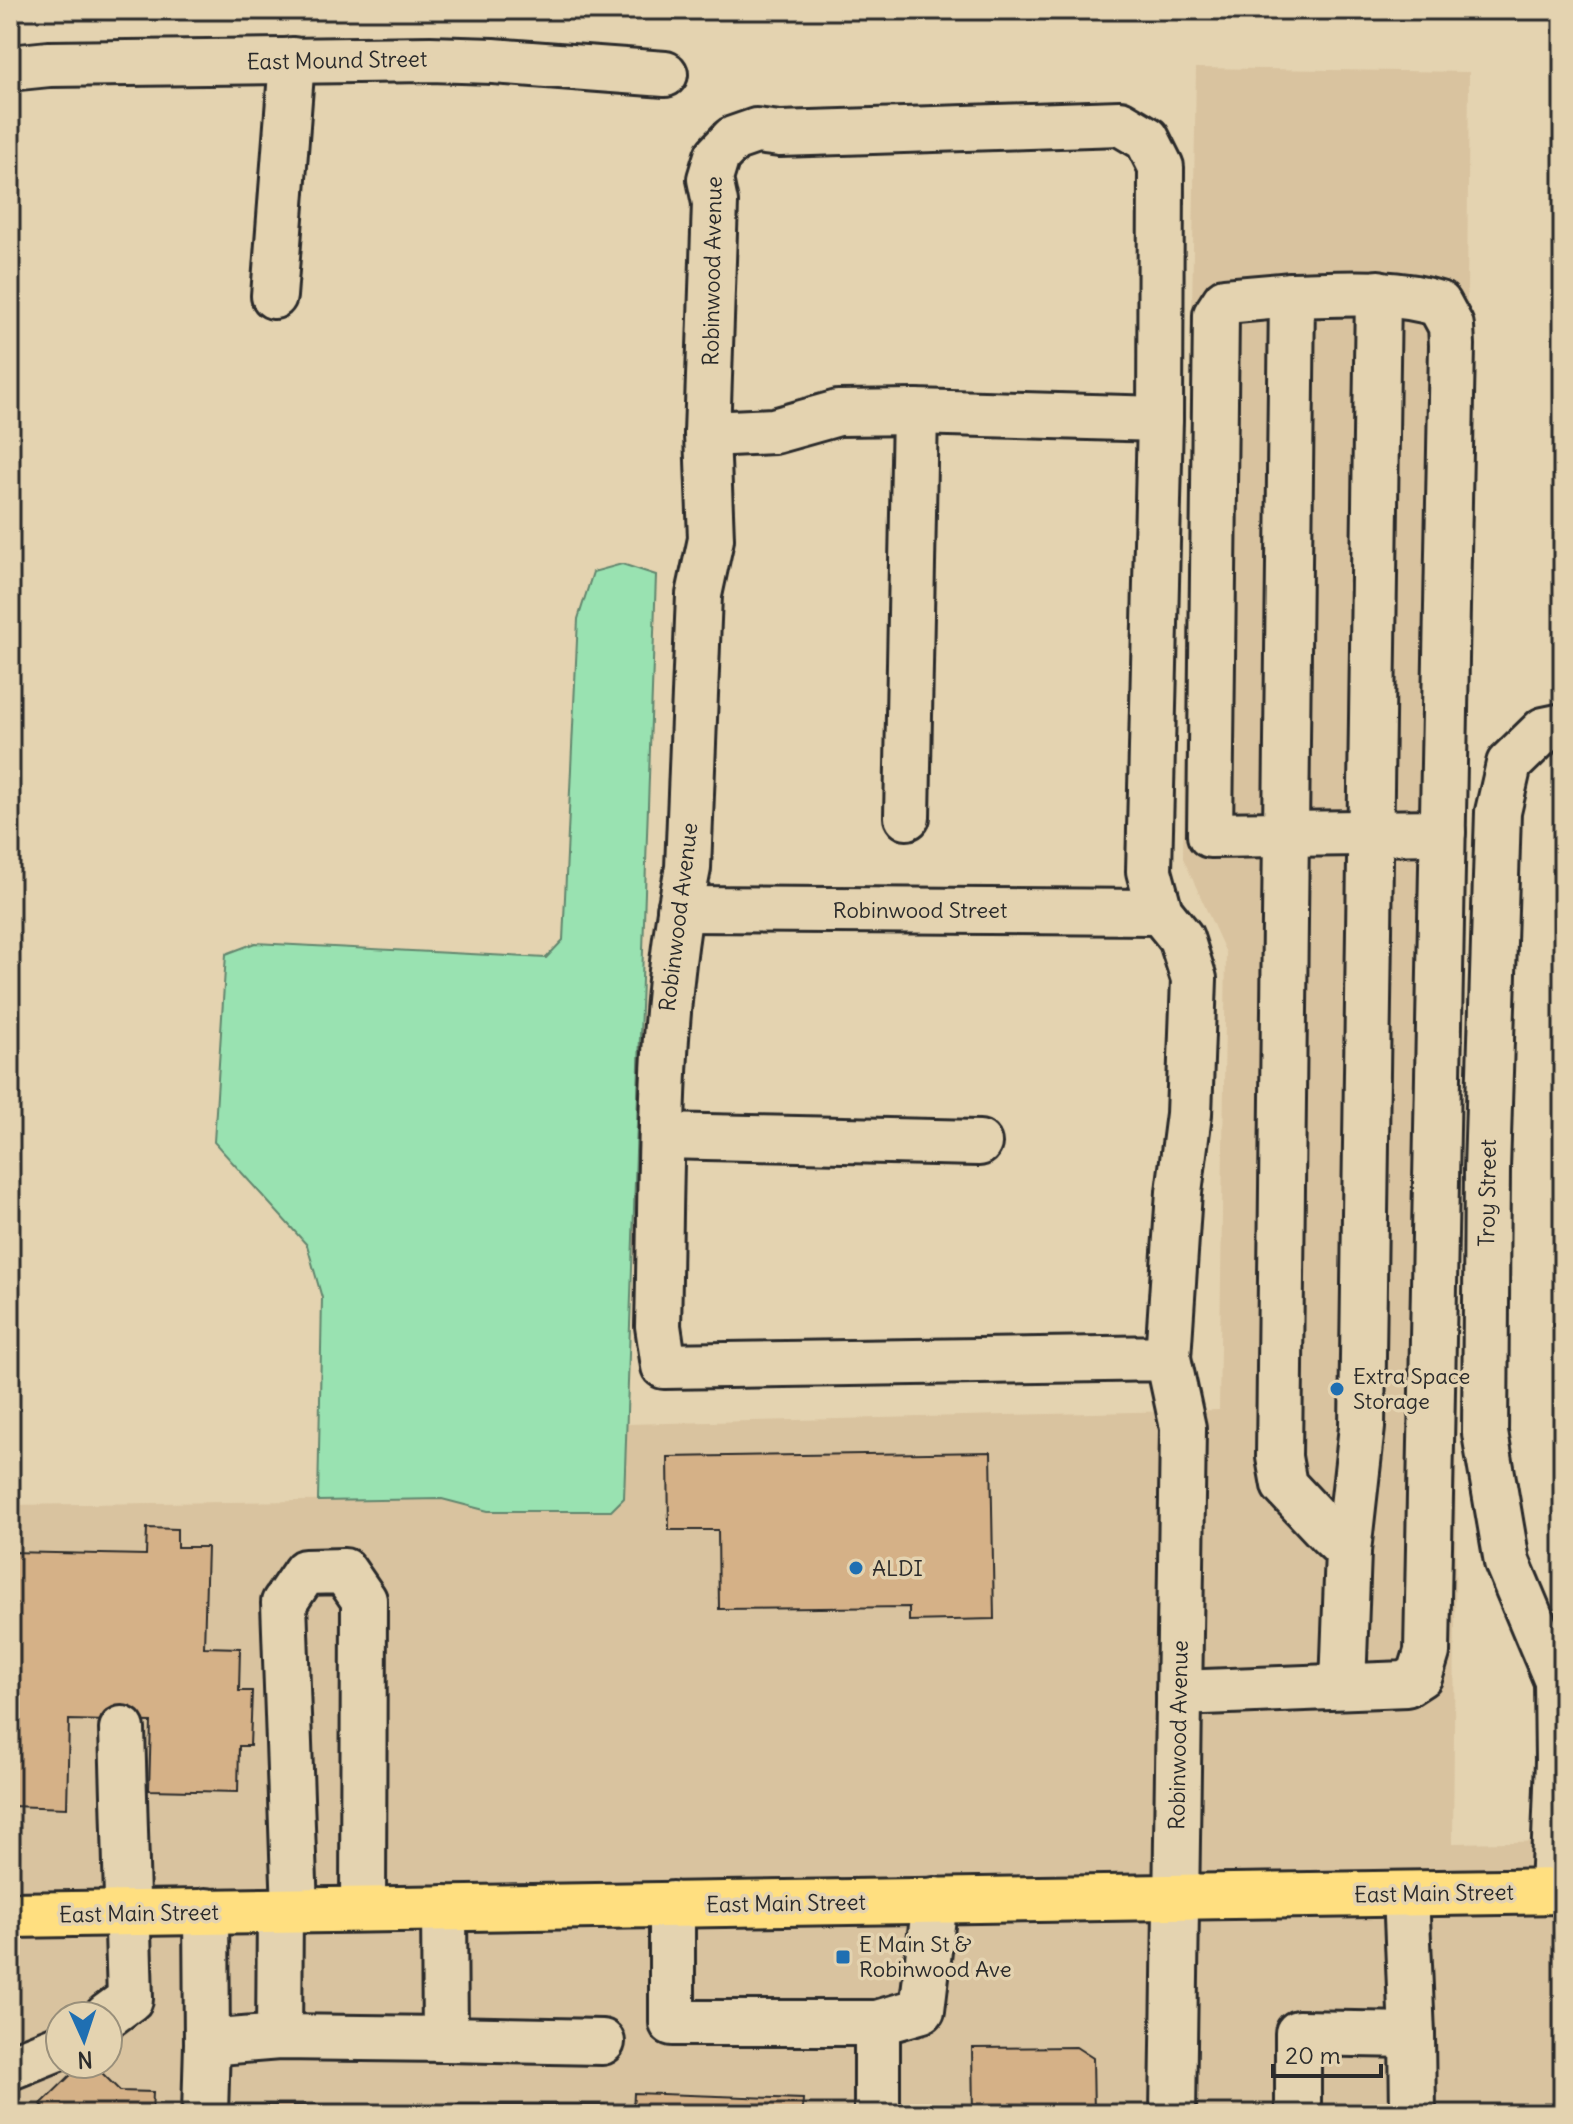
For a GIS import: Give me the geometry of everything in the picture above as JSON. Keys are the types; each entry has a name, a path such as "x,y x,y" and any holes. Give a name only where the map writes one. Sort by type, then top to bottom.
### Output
{"main road":[{"name":"East Main Street","path":"10,1915 1558,1891"}],"street":[{"name":"East Mound Street","path":"10,68 64,64 292,60 493,61 665,74"},
{"path":"274,296 292,60"},
{"name":"Robinwood Avenue","path":"1168,1358 664,1366 658,1326 665,1017 688,868 699,595 711,539 707,434 715,203 710,179 717,156 733,139 756,131 780,134 1120,123 1147,139 1161,167 1160,419 1149,871 1160,912 1181,938 1194,979 1189,1114 1179,1192 1168,1358 1183,1428 1173,2114"},
{"path":"1343,1686 1348,1551 1362,1427 1378,293"},
{"path":"1179,1693 1406,1684 1420,1675 1427,1652 1443,832 1451,326 1439,304 1417,297 1378,293 1292,295 1225,301 1216,315 1210,835 1443,832"},
{"path":"1292,295 1279,1457 1284,1485 1348,1551"},
{"path":"707,434 774,431 838,413 915,412 1160,419"},
{"path":"907,817 915,412"},
{"name":"Troy Street","path":"1560,1676 1507,1562 1485,1433 1486,1248 1498,812 1509,764 1544,730 1563,726"},
{"name":"Robinwood Street","path":"680,909 1160,912"},
{"path":"662,1136 979,1143"},
{"path":"279,2037 288,1910 284,1603 305,1572 344,1571 364,1600 363,1909"},
{"path":"1558,1891 1560,1676"},
{"path":"122,1729 130,1999 124,2003"},
{"path":"1406,1894 1413,2114"},
{"path":"672,1904 672,2023 877,2023 922,2010 935,1900"},
{"path":"444,1908 445,2039"},
{"path":"205,2114 206,1911"},
{"path":"877,2023 877,2114"},
{"path":"1298,2114 1298,2033 1412,2035"},
{"path":"207,2043 279,2037 602,2042"},
{"path":"10,2067 44,2053"}],"shaded area":[{"path":"1196,68 1469,72 1453,1843 1563,1841 1563,2114 10,2114 10,1505 442,1499 488,1511 624,1498 626,1424 1219,1410 1226,953 1183,858"}],"green space":[{"path":"622,564 656,575 624,1498 611,1511 488,1511 442,1499 318,1501 322,1298 307,1245 214,1142 226,954 255,943 546,958 563,940 578,619 593,572"}],"building":[{"name":"ALDI","path":"991,1452 994,1619 909,1621 909,1607 719,1609 718,1530 669,1530 668,1457"},
{"path":"147,1528 177,1529 177,1547 207,1547 204,1647 240,1648 239,1691 252,1691 250,1746 239,1746 238,1792 149,1790 151,1722 69,1720 67,1808 10,1806 10,1552 146,1555"},
{"path":"1076,2047 1093,2058 1094,2114 973,2114 972,2048"},
{"path":"66,2080 109,2080 120,2091 153,2092 152,2114 50,2114 41,2104"},
{"path":"634,2093 803,2099 802,2114 633,2114"},
{"path":"224,2105 605,2105 605,2114 224,2114"}],"place":[{"name":"Extra Space Storage","path":"1337,1389"},
{"name":"ALDI","path":"856,1568"},
{"name":"E Main St & Robinwood Ave","path":"843,1957"}]}
